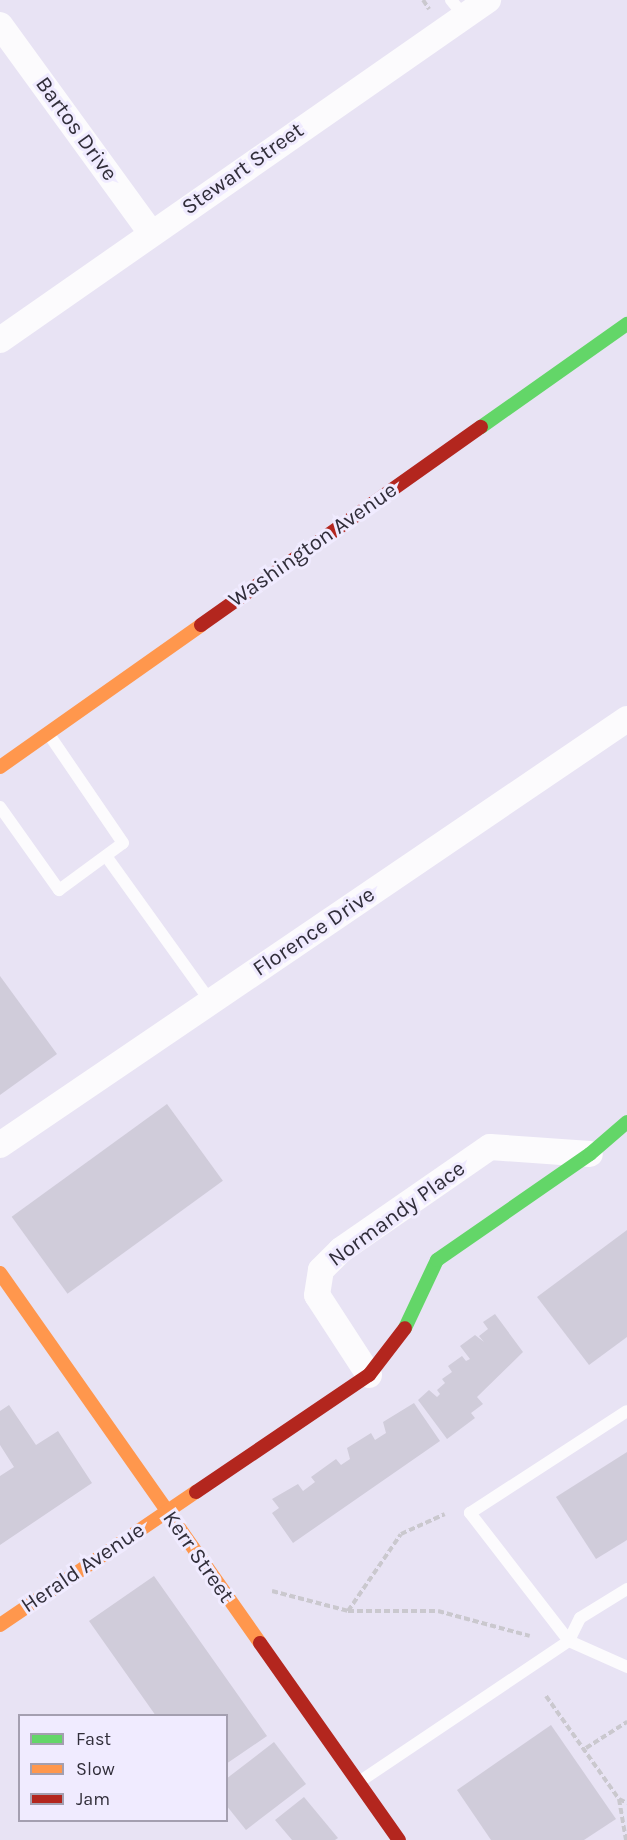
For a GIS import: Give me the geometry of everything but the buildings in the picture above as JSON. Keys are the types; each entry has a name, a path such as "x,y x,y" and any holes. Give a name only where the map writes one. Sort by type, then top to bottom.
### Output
{"street":[{"name":"Stewart Street","path":"0,340 151,233 458,8 488,0"},
{"name":"Bartos Drive","path":"0,26 151,233"},
{"name":"Washington Avenue","path":"0,766 627,324"},
{"name":"Florence Drive","path":"0,1145 627,719"},
{"path":"166,1511 369,1375 399,1340 437,1260 590,1154 627,1122"},
{"name":"Normandy Place","path":"369,1375 317,1295 321,1270 341,1250 490,1147 590,1154"},
{"name":"Kerr Street","path":"0,1273 359,1783 393,1838"},
{"name":"Herald Avenue","path":"0,1625 166,1511"}],"lane":[{"path":"0,807 59,890 123,843 48,732"},
{"path":"106,856 211,1002"},
{"path":"627,1411 470,1513 569,1641 627,1667"},
{"path":"359,1783 569,1641 580,1618 627,1589"}],"path":[{"path":"348,1611 401,1534 445,1514"},
{"path":"272,1591 348,1611 438,1611 530,1636"},
{"path":"546,1696 586,1748 619,1799 626,1840"},
{"path":"586,1748 627,1722"},
{"path":"619,1799 627,1803"}],"traffic: fast":[{"path":"481,427 627,324"},
{"path":"405,1328 437,1260 590,1154 627,1122"}],"traffic: slow":[{"path":"0,767 201,625"},
{"path":"0,1273 260,1643"},
{"path":"0,1625 196,1492"}],"traffic: jam":[{"path":"201,625 481,427"},
{"path":"196,1492 369,1375 405,1328"},
{"path":"260,1643 399,1840"}]}
